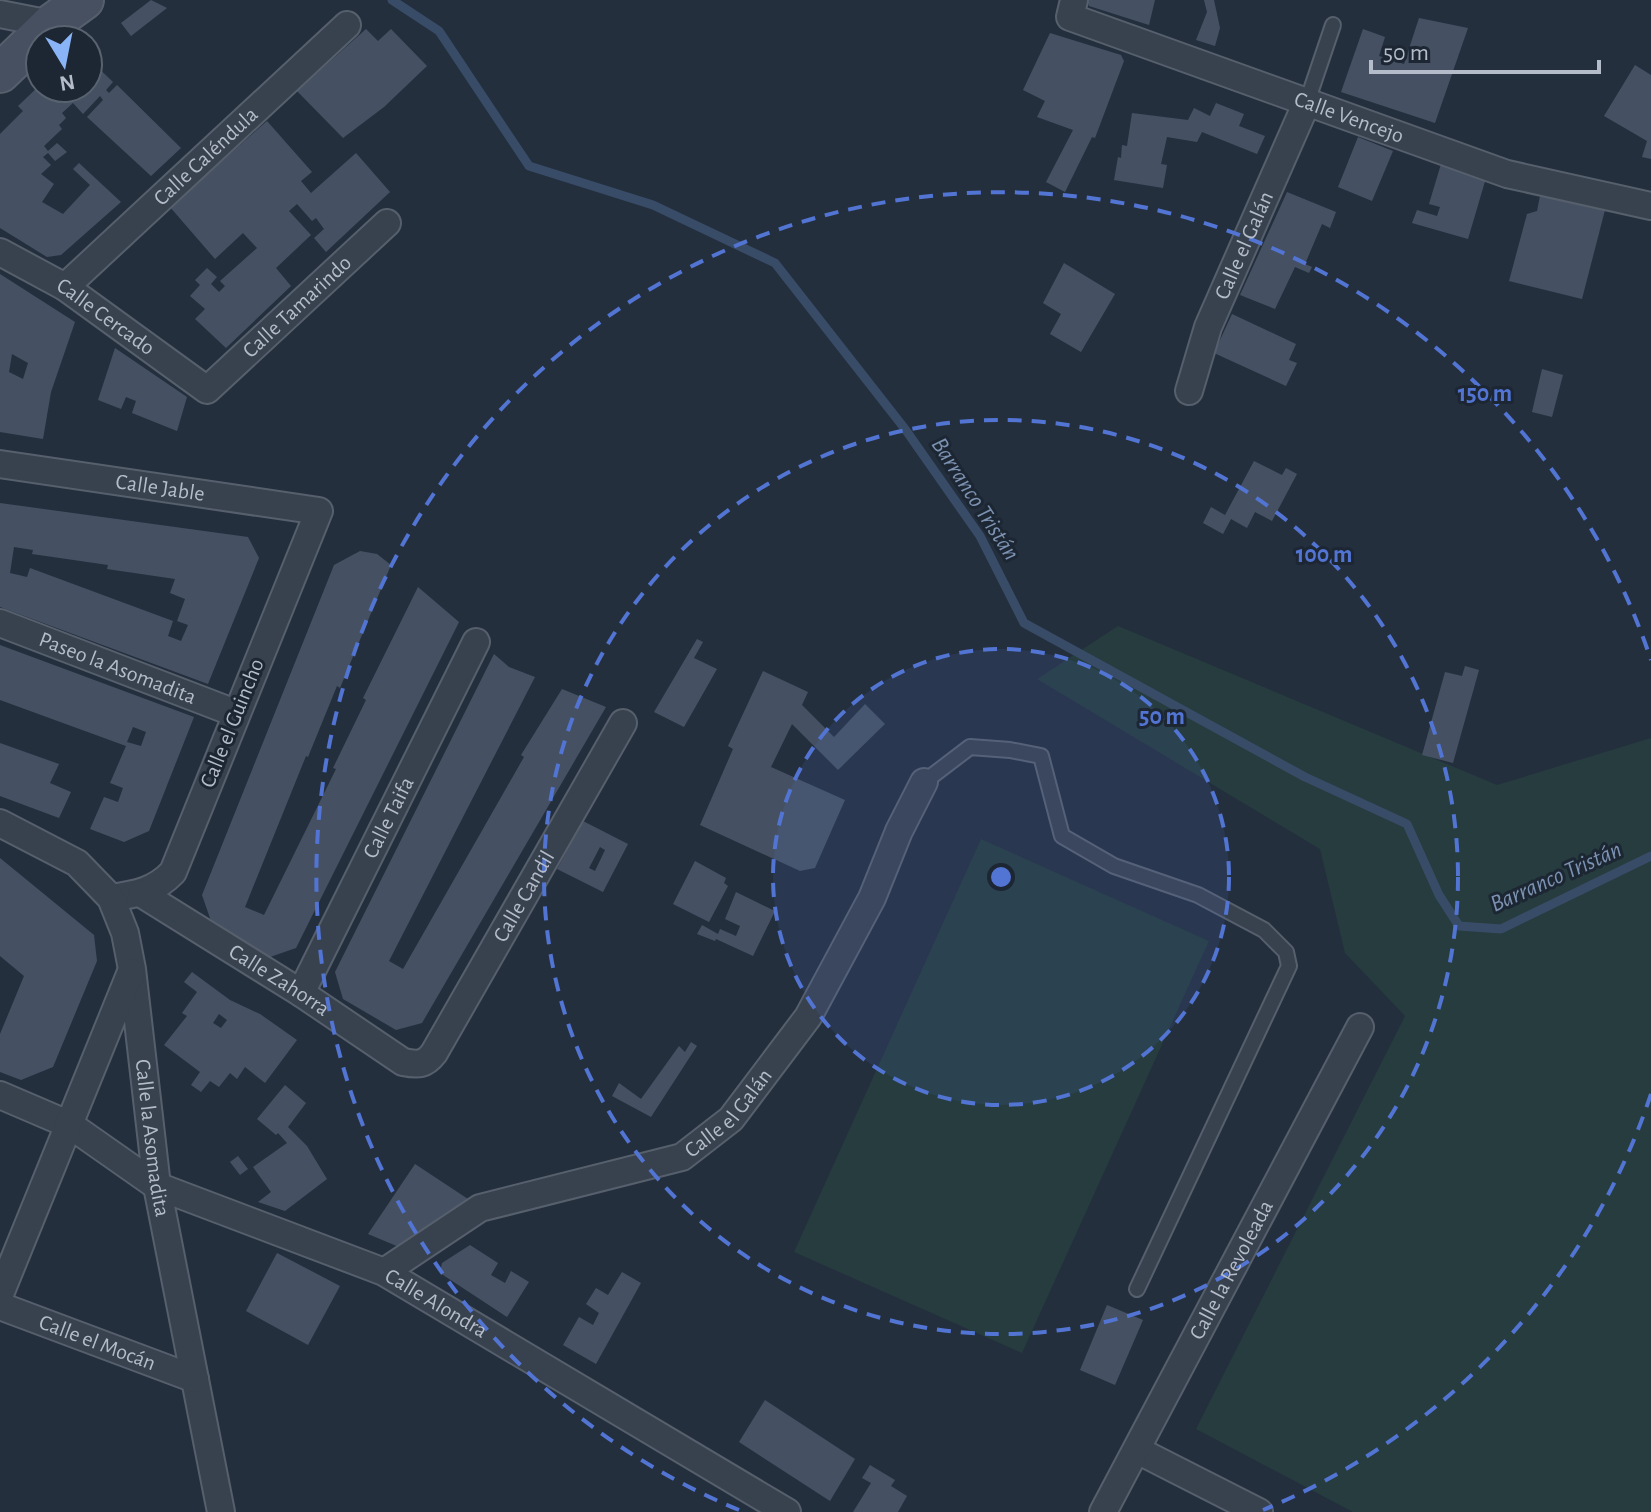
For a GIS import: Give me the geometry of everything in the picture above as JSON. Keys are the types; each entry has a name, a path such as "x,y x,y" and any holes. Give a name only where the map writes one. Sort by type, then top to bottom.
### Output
{"main road":[{"path":"51,24 84,0"},
{"path":"0,73 24,50"}],"street":[{"name":"Calle Vencejo","path":"1074,0 1070,17 1507,174 1651,206"},
{"path":"0,14 51,24"},
{"name":"Calle Caléndula","path":"65,287 347,25"},
{"name":"Calle el Galán","path":"1189,391 1208,327 1307,102"},
{"name":"Calle Tamarindo","path":"207,390 387,223"},
{"name":"Calle Cercado","path":"0,252 65,287 207,390"},
{"name":"Calle Jable","path":"0,464 319,511"},
{"name":"Calle el Guincho","path":"111,898 142,894 161,884 173,872 319,511"},
{"name":"Paseo la Asomadita","path":"0,623 235,713"},
{"name":"Calle Taifa","path":"301,993 476,642"},
{"name":"Calle Candil","path":"417,1065 428,1061 434,1053 623,723"},
{"name":"Calle el Galán","path":"384,1272 480,1208 682,1157 731,1119 808,1017 872,898 899,831 924,782"},
{"name":"Calle la Asomadita","path":"0,823 77,863 111,898 125,933 132,969 157,1186 221,1512"},
{"name":"Calle Zahorra","path":"142,894 301,993 403,1062 417,1065"},
{"path":"0,1294 132,969"},
{"name":"Calle la Revoleada","path":"1103,1512 1360,1027"},
{"name":"Calle Alondra","path":"0,1095 70,1125 157,1186 384,1272 787,1512"},
{"name":"Calle el Mocán","path":"0,1306 195,1379"},
{"path":"1137,1450 1259,1512"}],"lane":[{"path":"1307,102 1333,25"},
{"path":"924,782 970,747 1041,756 1062,836 1114,866 1198,895 1264,930 1286,952 1289,966 1137,1289"}],"green space":[{"path":"1118,626 1497,785 1651,738 1651,1512 1353,1512 1196,1429 1405,1016 1345,953 1320,849 1037,679"},
{"path":"981,839 1209,941 1022,1353 794,1252"}],"building":[{"path":"151,0 167,8 131,36 121,23"},
{"path":"1087,0 1155,0 1149,25 1089,6"},
{"path":"1204,0 1214,0 1220,28 1215,46 1196,40 1207,12"},
{"path":"1419,18 1468,28 1435,123 1341,92 1363,29 1385,37 1379,56 1404,64"},
{"path":"366,29 378,41 391,29 427,66 384,107 343,138 297,91"},
{"path":"1050,33 1121,55 1124,61 1095,138 1092,137 1065,192 1046,182 1073,130 1037,117 1045,101 1023,90"},
{"path":"1635,65 1651,75 1651,159 1642,157 1647,141 1604,116"},
{"path":"104,73 113,82 106,90 109,93 117,85 181,148 151,176 87,117 99,104 104,104"},
{"path":"24,100 24,104 72,104 62,113 66,118 59,125 62,129 44,146 48,151 57,143 67,152 55,161 48,153 43,157 51,165 41,174 54,184 42,202 63,214 90,185 73,169 79,163 121,202 61,255 47,257 0,228 0,134 23,111 18,106"},
{"path":"1216,103 1244,114 1239,126 1265,136 1257,154 1202,132 1197,142 1167,137 1161,164 1167,165 1163,188 1114,180 1122,145 1127,146 1132,113 1188,120 1194,108 1210,116"},
{"path":"74,104 92,104 83,114"},
{"path":"267,121 312,172 301,181 311,193 356,153 390,192 326,252 314,238 324,229 316,218 312,221 297,204 289,211 311,235 276,268 291,286 226,348 195,319 205,309 190,296 200,285 195,280 207,268 217,277 211,284 219,292 225,286 220,281 257,248 243,233 215,259 170,207"},
{"path":"1358,137 1393,151 1372,201 1338,187"},
{"path":"1441,164 1486,178 1468,239 1412,223 1417,210 1437,216 1440,207 1429,204"},
{"path":"1541,191 1605,210 1582,299 1509,281 1527,214 1537,211"},
{"path":"1287,192 1336,212 1330,228 1322,224 1305,264 1312,267 1309,273 1295,267 1275,309 1240,295"},
{"path":"1064,263 1115,294 1081,352 1050,334 1061,314 1043,303"},
{"path":"0,274 75,322 51,392 43,439 0,432","holes":["12,354 28,363 23,379 9,372"]},
{"path":"1232,314 1296,344 1289,360 1297,363 1286,386 1214,353"},
{"path":"115,348 187,397 177,431 132,413 136,401 126,397 121,409 98,400"},
{"path":"1542,369 1563,375 1552,417 1532,412"},
{"path":"1254,461 1282,475 1286,468 1297,474 1272,521 1255,512 1247,528 1231,519 1223,534 1203,523 1211,507 1225,515"},
{"path":"0,503 248,537 259,558 208,684 0,607","holes":["14,547 33,550 32,554 175,579 170,593 185,599 177,621 188,625 181,641 168,636 173,621 30,568 27,577 10,573"]},
{"path":"360,551 377,554 391,565 340,688 337,686 306,756 245,907 264,915 336,769 333,768 366,700 363,698 418,587 459,622 296,948 270,957 211,921 202,895 334,565"},
{"path":"697,639 703,642 694,658 717,669 684,727 654,712"},
{"path":"0,645 194,717 149,831 124,842 90,829 104,797 118,802 123,788 110,783 126,746 0,700","holes":["133,727 146,732 141,746 127,742"]},
{"path":"494,654 509,667 535,677 389,961 403,969 524,757 521,755 562,689 606,707 422,1023 396,1030 343,999 335,972"},
{"path":"1465,666 1479,670 1453,763 1422,755 1445,672 1462,676"},
{"path":"763,671 808,692 802,705 834,737 865,704 885,724 838,770 792,724 771,767 845,800 815,868 800,871 700,825 733,749 728,746"},
{"path":"0,743 59,764 50,783 71,792 59,818 0,796"},
{"path":"583,821 628,844 603,892 557,869","holes":["600,847 605,850 595,871 589,868"]},
{"path":"0,858 94,935 97,961 53,1067 21,1080 0,1072 0,1034 24,976 0,956"},
{"path":"695,861 726,878 724,883 728,886 709,922 673,904"},
{"path":"736,892 775,911 753,956 697,934 702,925 718,934 720,929 736,936 740,926 725,919"},
{"path":"192,972 230,1000 260,1014 297,1040 265,1083 245,1067 237,1079 230,1073 219,1087 210,1081 201,1092 191,1085 200,1072 164,1045 187,1016 182,1013 197,992 184,982","holes":["219,1014 227,1020 221,1028 213,1023"]},
{"path":"691,1042 697,1046 651,1117 612,1096 619,1083 641,1099 679,1046 685,1052"},
{"path":"285,1085 306,1103 288,1127 307,1146 327,1179 285,1211 258,1202 271,1192 253,1167 287,1143 257,1119"},
{"path":"238,1156 248,1169 240,1175 230,1162"},
{"path":"415,1164 471,1201 399,1247 368,1234"},
{"path":"470,1245 498,1263 491,1275 505,1283 511,1271 529,1282 507,1317 440,1273 442,1263"},
{"path":"277,1253 340,1286 308,1345 246,1311"},
{"path":"622,1272 641,1283 596,1364 563,1345 579,1317 593,1325 599,1313 586,1304 596,1288 608,1295"},
{"path":"1107,1305 1143,1320 1115,1385 1080,1370"},
{"path":"765,1400 855,1459 830,1501 739,1442"},
{"path":"870,1465 895,1480 891,1486 907,1496 898,1512 853,1512 871,1483 862,1478"}],"waterway":[{"name":"Barranco Tristán","path":"392,0 439,31 529,166 653,205 775,263 905,429 980,536 1024,623 1305,777 1407,824 1439,895 1459,926 1501,929 1651,856"}]}
